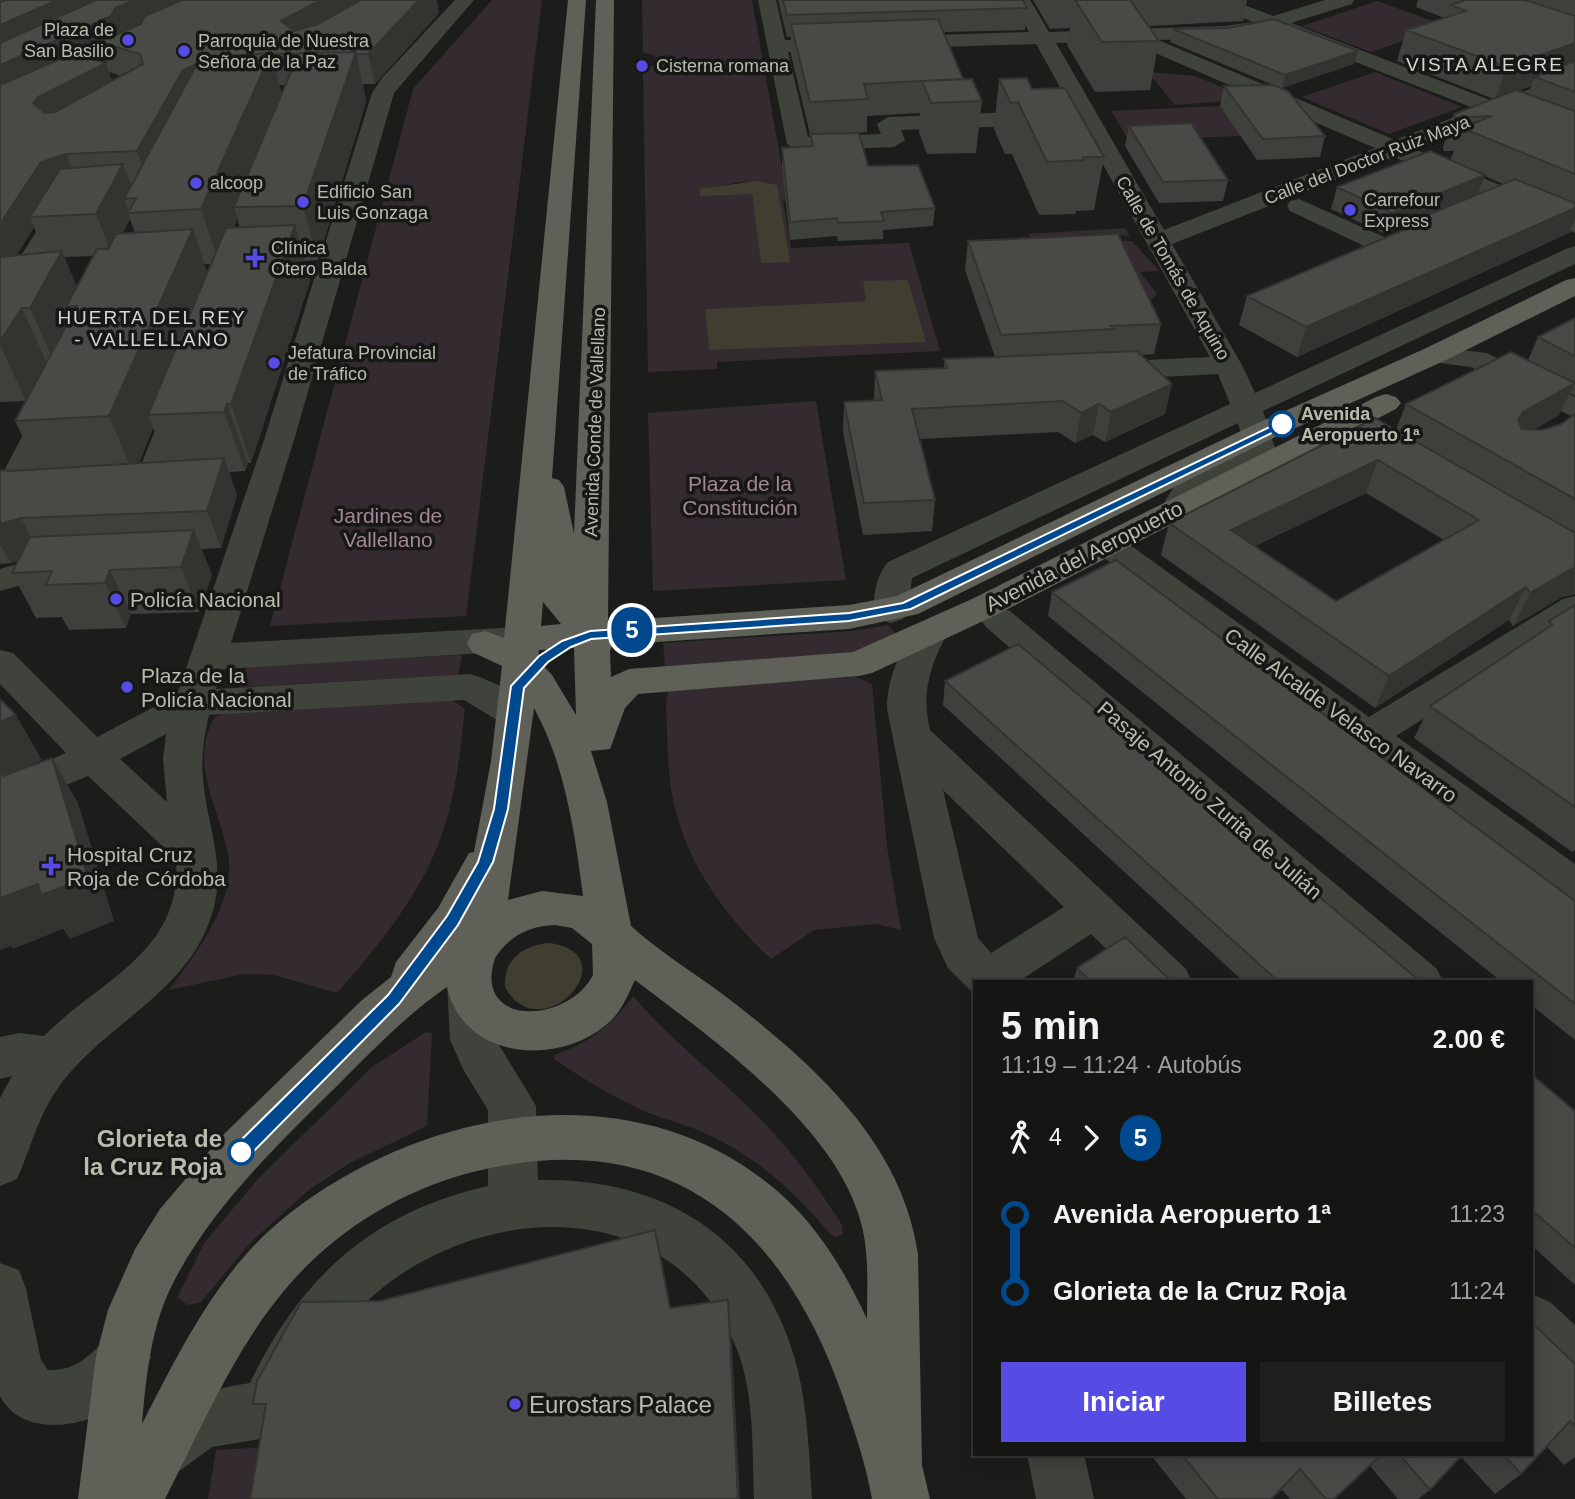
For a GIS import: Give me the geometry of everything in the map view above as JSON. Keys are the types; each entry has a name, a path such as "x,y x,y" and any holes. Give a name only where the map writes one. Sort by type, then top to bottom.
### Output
{"main road":[{"name":"Avenida Conde de Vallellano","path":"501,809 521,675 577,0"},
{"name":"Avenida Conde de Vallellano","path":"590,635 605,0"},
{"name":"Avenida del Aeropuerto","path":"590,635 849,617 891,611 955,585 1253,421 1434,355 1575,286"},
{"name":"Avenida del Aeropuerto","path":"629,682 852,666 930,632 1575,310"},
{"name":"Avenida Conde de Vallellano","path":"539,440 559,540 556,598 590,635"},
{"path":"521,675 566,644 590,635"},
{"path":"590,635 597,652 611,671 629,682 614,693 596,739"},
{"path":"501,809 474,963 482,1012 501,1025 538,1032 564,1026 597,1007 611,987 617,956 610,937 596,834 596,739 590,635"},
{"path":"485,643 496,646 521,675 556,708 606,868 632,923 653,955 688,995"},
{"path":"107,1499 124,1357 145,1287 182,1220 229,1163 394,999 453,920 485,862 501,809"},
{"path":"394,999 474,963 503,921 533,910 564,908 591,918 610,937 730,1026 798,1090 844,1136 867,1172 884,1214 892,1264 903,1487"},
{"path":"134,1499 197,1373 237,1306 250,1287 305,1232 352,1197 407,1170 477,1145 560,1134 641,1144 677,1156 715,1174 765,1214 797,1248 835,1308 854,1349 903,1487"}],"street":[{"path":"767,0 798,144 894,140 888,124 1087,116"},
{"name":"Calle de Tomás de Aquino","path":"1021,0 1228,365 1253,421"},
{"path":"1214,0 1575,140"},
{"path":"1238,0 1258,8 1245,8 1268,16 1292,11 1280,9 1307,0"},
{"path":"776,46 1225,32 1273,23 1345,0"},
{"path":"434,4 463,3"},
{"path":"0,1163 9,1126 28,1090 52,1058 132,993 168,956 180,937 197,895 198,855 182,759 194,703 209,657 226,561 266,482 319,270 383,93 389,82 463,3"},
{"path":"1129,34 1575,226"},
{"name":"Calle del Doctor Ruiz Maya","path":"1158,241 1575,79"},
{"path":"357,94 383,93"},
{"path":"1,307 65,201 92,196"},
{"path":"1468,211 1504,196"},
{"path":"1299,206 1384,246"},
{"path":"1359,257 1408,236"},
{"name":"Avenida del Aeropuerto","path":"1253,421 1575,254"},
{"path":"1,307 37,299"},
{"path":"1434,355 1477,359 1575,409"},
{"path":"1082,372 1228,365"},
{"path":"149,487 191,376"},
{"path":"47,491 3,489 64,384"},
{"path":"1177,508 1187,490 1257,454 1260,448 1253,421"},
{"path":"1347,425 1380,444"},
{"path":"229,484 266,482"},
{"name":"Calle Alcalde Velasco Navarro","path":"1107,544 1575,887"},
{"path":"0,580 40,569 93,567"},
{"path":"1369,736 1575,607"},
{"name":"Pasaje Antonio Zurita de Julián","path":"999,619 1419,980"},
{"path":"930,632 906,683 906,709 915,739 956,938 964,955 990,980 1094,910"},
{"path":"209,657 485,643"},
{"path":"0,662 92,756 198,855"},
{"path":"0,797 54,776 194,703 470,687 521,675"},
{"path":"915,739 1168,980"},
{"path":"474,963 474,1040 480,1056 512,1106 513,1202"},
{"path":"0,1058 19,1054 52,1058"},
{"path":"159,1452 179,1434 203,1423 239,1411 266,1410 289,1359 310,1327 356,1275 378,1258 404,1242 450,1221 513,1202 556,1200 605,1205 651,1222 687,1243 713,1265 736,1292 758,1330 769,1362 776,1398 783,1499"},
{"path":"0,1289 17,1371 23,1386 32,1393 62,1398 93,1389 116,1370 124,1357"},
{"path":"1533,1323 1575,1362"},
{"path":"1055,1456 1065,1499"}],"green space":[{"name":"Jardines de Vallellano","path":"492,0 542,0 466,616 270,626 413,89"},
{"path":"642,0 752,0 788,201 783,201 791,248 909,243 940,351 717,362 717,369 648,372 643,69 655,65 655,56 643,52","holes":["740,182 777,185 761,262 752,194 699,190","863,281 926,341 709,350 705,309 867,301"]},
{"path":"1377,1 1447,26 1371,52 1302,26"},
{"path":"1148,72 1195,76 1250,99 1175,105"},
{"path":"1375,72 1462,107 1389,134 1302,97"},
{"path":"1220,106 1242,136 1129,140 1111,111"},
{"path":"1125,228 1130,236 1090,234 1046,238 1132,241 1159,271 1140,272 1157,294 1146,305 1045,260 1028,234"},
{"name":"Plaza de la Constitución","path":"816,401 846,580 653,591 648,413"},
{"path":"888,625 898,637 843,657 665,668 663,643 853,631"},
{"path":"462,655 458,675 240,687 247,665"},
{"path":"856,677 872,684 887,847 901,930 876,924 814,930 771,959 751,940 716,897 689,850 679,824 669,770 666,700 669,689"},
{"path":"452,700 465,709 454,790 441,837 410,900 368,957 337,993 274,975 244,974 169,990 212,926 226,890 228,853 205,768 207,734 215,717 229,712"},
{"path":"633,996 778,1138 825,1199 842,1225 843,1234 835,1237 830,1234 789,1190 742,1153 699,1130 630,1105 554,1059 555,1055 579,1045 599,1032"},
{"path":"426,1032 432,1033 427,1124 350,1163 310,1189 251,1242 201,1302 188,1305 177,1298 205,1242 257,1180 372,1067"},
{"path":"301,1445 293,1499 208,1499 216,1450"}],"shaded area":[{"path":"757,181 777,185 790,262 761,263 752,194 700,196 699,189"},
{"path":"908,280 926,342 709,350 705,309 866,301 863,281"},
{"path":"550,943 573,951 582,964 580,979 571,994 556,1005 538,1009 521,1004 505,987 508,969 517,955 524,950"}],"building":[{"path":"57,0 0,25 0,2"},
{"path":"96,0 136,0 115,8 111,16 0,65 0,43"},
{"path":"182,0 321,0 281,21 294,31 318,24 361,0 419,0 368,54 271,53 221,57 183,70 137,151 66,154 41,162 0,224 0,85 74,53 106,63 38,97 33,103 45,113 55,112 143,64 140,54 99,42 141,24 145,16"},
{"path":"783,0 1023,0 1027,8 787,15"},
{"path":"1075,0 1130,0 1159,41 1102,42"},
{"path":"1466,0 1525,0 1575,16 1575,43 1507,67 1406,30 1466,11 1451,5"},
{"path":"938,19 963,79 864,84 868,99 810,102 791,24"},
{"path":"1274,19 1358,51 1285,75 1173,29 1228,28"},
{"path":"356,52 303,206 234,207 299,53"},
{"path":"271,53 201,209 128,213 136,198 124,199 197,64 221,57"},
{"path":"1575,61 1575,92 1535,77"},
{"path":"1027,78 1032,89 1065,88 1104,157 1047,162 1018,102 1011,103 999,79"},
{"path":"972,79 982,101 931,103 922,81"},
{"path":"1273,85 1288,91 1325,136 1263,139 1224,86"},
{"path":"1516,90 1575,111 1575,174 1462,128 1492,116 1455,118 1454,114"},
{"path":"1191,123 1228,180 1163,182 1129,126"},
{"path":"859,133 868,166 918,165 935,208 881,212 884,221 838,223 837,218 790,222 782,148 813,146 810,134"},
{"path":"1430,151 1485,175 1392,213 1337,187"},
{"path":"123,164 96,214 30,217 60,169"},
{"path":"1515,179 1575,203 1575,208 1306,327 1247,296 1425,221 1420,218"},
{"path":"295,225 231,404 227,404 224,412 148,415 226,228"},
{"path":"193,229 109,416 15,421 77,306 66,307 97,249 108,249 116,234"},
{"path":"1118,234 1161,324 1001,335 968,241"},
{"path":"62,251 30,308 22,308 0,341 0,257"},
{"path":"1575,318 1575,356 1538,337"},
{"path":"1137,351 1172,384 1111,412 1099,404 1081,413 1063,401 912,409 935,500 864,503 844,402 882,400 875,371 947,368 944,359"},
{"path":"1511,352 1575,383 1523,412 1518,420 1522,429 1543,430 1561,424 1575,414 1575,499 1406,404"},
{"path":"1375,418 1575,533 1575,567 1530,593 1526,587 1389,676 1169,523","holes":["1378,460 1479,520 1336,601 1231,530"]},
{"path":"224,458 207,511 21,518 0,524 0,470"},
{"path":"194,530 181,567 110,570 105,583 46,585 52,571 12,573 30,537"},
{"path":"1116,560 1575,901 1575,1004 1052,592"},
{"path":"1575,605 1575,807 1430,706 1552,625 1549,621"},
{"path":"1018,644 1419,980 1277,980 945,681"},
{"path":"0,699 16,715 0,722"},
{"path":"52,758 88,878 41,895 38,884 0,898 0,764 3,776"},
{"path":"1125,937 1170,980 1089,980 1077,968"},
{"path":"1533,1076 1575,1111 1575,1248 1533,1211"},
{"name":"Eurostars Palace","path":"655,1230 670,1308 728,1300 738,1499 250,1499 266,1404 253,1404 257,1381 301,1302 380,1301"},
{"path":"1533,1324 1575,1364 1575,1426 1570,1421 1521,1474 1505,1456 1533,1456"},
{"path":"1183,1456 1380,1456 1334,1499 1326,1499 1300,1469 1271,1499 1218,1499"},
{"path":"1401,1456 1461,1456 1430,1490"}],"bus line":[{"name":"5","path":"241,1152 394,999 453,920 485,862 501,809 510,761 518,686 543,659 566,644 590,635 659,628 849,617 906,607 1282,424"}],"place":[{"name":"Plaza de San Basilio","path":"128,40"},
{"name":"Parroquia de Nuestra Señora de la Paz","path":"184,51"},
{"name":"Cisterna romana","path":"642,66"},
{"name":"alcoop","path":"196,183"},
{"name":"Edificio San Luis Gonzaga","path":"303,202"},
{"name":"Carrefour Express","path":"1350,210"},
{"name":"Clínica Otero Balda","path":"255,258"},
{"name":"Jefatura Provincial de Tráfico","path":"274,363"},
{"name":"Avenida Aeropuerto 1ª","path":"1282,424"},
{"name":"Policía Nacional","path":"116,599"},
{"name":"Plaza de la Policía Nacional","path":"127,687"},
{"name":"Hospital Cruz Roja de Córdoba","path":"51,866"},
{"name":"Glorieta de la Cruz Roja","path":"241,1152"},
{"name":"Eurostars Palace","path":"515,1404"}],"district":[{"name":"VISTA ALEGRE","path":"1485,64"},
{"name":"HUERTA DEL REY - VALLELLANO","path":"152,328"}]}
